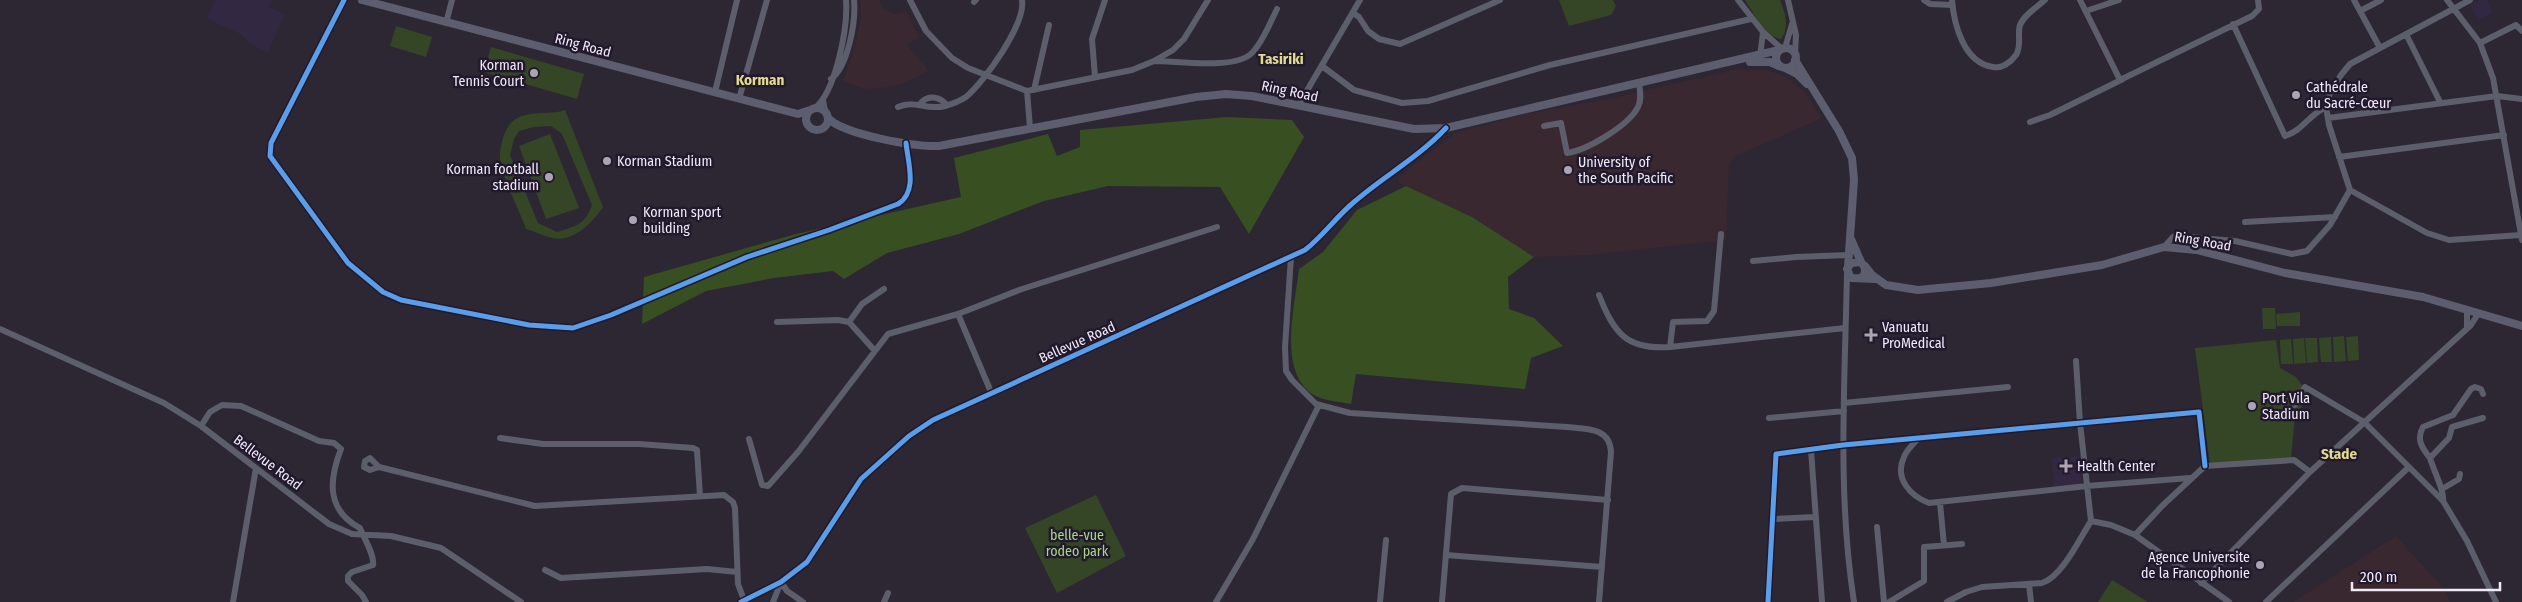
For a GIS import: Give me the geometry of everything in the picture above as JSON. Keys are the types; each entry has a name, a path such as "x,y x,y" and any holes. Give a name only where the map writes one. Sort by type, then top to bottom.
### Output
{"main road":[{"name":"Ring Road","path":"362,0 798,114"},
{"name":"Ring Road","path":"825,128 840,127 906,143 939,146 1153,104 1219,94 1252,96 1414,129 1446,128 1760,56 1782,49"},
{"path":"1782,49 1795,57 1793,65 1782,67 1776,58 1782,49"},
{"name":"Ring Road","path":"1795,57 1816,96 1846,144 1852,158 1854,180 1847,269"},
{"name":"Ring Road","path":"1733,62 1762,62 1782,67 1797,74 1815,91"},
{"path":"806,123 806,116 812,109"},
{"path":"812,109 827,115 825,128 813,130 798,114 812,109"},
{"name":"Ring Road","path":"827,115 840,127"},
{"name":"Ring Road","path":"1850,232 1852,245 1863,264 1878,280"},
{"name":"Ring Road","path":"1860,279 1878,280 1891,286 1918,290 1991,283 2102,266 2164,247 2196,250 2316,280 2393,290 2478,314 2520,323"},
{"path":"1853,262 1863,264 1865,274 1860,279 1851,278 1847,269 1853,262"}],"street":[{"path":"344,0 271,143 270,156 348,263 383,292 401,300 529,326 573,328 611,315 747,257 829,230 898,204 906,198 911,186 906,143"},
{"path":"446,22 452,0"},
{"path":"715,92 737,0"},
{"path":"739,99 767,0"},
{"path":"812,109 823,100 856,15 854,0 846,0 848,34"},
{"path":"910,0 920,22 939,46 968,68 1031,90 1132,70 1154,61 1173,50 1184,39 1208,0"},
{"path":"898,107 904,104 929,108 948,105 966,97 981,82 985,73 994,66 1019,20 1022,0"},
{"path":"1095,77 1092,39 1105,0"},
{"path":"1298,106 1360,0"},
{"path":"1353,13 1359,17 1368,31 1379,39 1400,44 1500,0"},
{"path":"1738,0 1751,18 1782,49 1794,17"},
{"path":"1788,0 1794,17 1796,35 1795,57"},
{"path":"1924,0 1930,4 1952,2 1957,28 1968,50 1976,61 1995,68 2005,65 2017,54 2020,25 2044,0"},
{"path":"2080,0 2120,80 2122,79"},
{"path":"2086,11 2120,0"},
{"path":"2030,122 2050,115 2256,13 2259,9 2258,0"},
{"path":"2354,0 2380,48"},
{"path":"2360,11 2381,0"},
{"path":"2448,0 2453,9 2480,43 2497,96 2521,237 2449,240 2428,233 2350,190 2328,118 2326,107 2330,93 2350,64 2406,34 2453,9 2470,0"},
{"path":"1154,61 1222,62 1246,58 1258,46 1277,10"},
{"path":"847,15 856,15"},
{"path":"1322,66 1354,90 1402,103 1428,101 1550,66 1751,18"},
{"path":"2233,24 2285,136 2296,132 2316,112 2326,107"},
{"path":"1030,128 1031,90 1050,25"},
{"path":"2480,43 2516,25 2522,31"},
{"path":"1760,56 1764,32"},
{"path":"2406,34 2440,102"},
{"path":"1544,126 1561,123 1567,153 1587,147 1632,117 1640,104 1639,83"},
{"path":"2328,118 2497,96 2522,99"},
{"path":"919,105 924,100 933,97 940,98 948,105"},
{"path":"823,100 827,115"},
{"name":"Bellevue Road","path":"743,601 781,582 807,562 846,499 861,479 909,436 933,420 991,392 1291,257 1318,239 1354,202 1432,143 1446,128"},
{"path":"2339,157 2504,136"},
{"path":"2164,247 2173,237 2182,236 2217,238 2253,244 2278,252 2299,253 2307,251 2319,239 2335,217 2350,190"},
{"path":"2245,222 2335,217"},
{"path":"749,439 762,485 768,486 798,452 888,334 958,314 1022,289 1217,226"},
{"path":"1670,347 1673,322 1707,321 1714,311 1721,234"},
{"path":"1753,261 1848,255"},
{"path":"1291,257 1284,356 1286,371 1307,397 1319,405 1350,413 1599,431 1608,439 1611,445 1608,500 1599,602"},
{"path":"1847,269 1843,445 1849,564 1854,602"},
{"path":"1847,296 1852,285 1860,279"},
{"path":"848,322 862,304 884,289"},
{"path":"1599,295 1617,332 1628,340 1646,347 1670,347 1845,328"},
{"path":"2467,311 2467,328"},
{"path":"958,314 991,392"},
{"path":"2201,583 2310,472 2467,328 2478,314"},
{"path":"777,322 838,320 848,322 875,351"},
{"name":"Bellevue Road","path":"0,328 164,403 201,426 329,524 344,532 391,536 441,548 522,602"},
{"path":"1947,602 1977,588 2046,582 2054,576 2091,521 2080,423 2076,361"},
{"path":"1844,403 2008,387"},
{"path":"2295,404 2305,387 2364,422 2443,501 2467,541 2496,602"},
{"path":"2443,501 2442,489 2436,480 2430,458 2422,449 2419,437 2424,427 2452,415 2471,389 2476,387 2481,389 2483,394"},
{"path":"201,426 210,412 222,405 240,406 319,441 334,443 341,449 334,467 332,486 335,504 349,522 360,528 374,556 373,565 352,572 348,576 348,581 362,595 366,602"},
{"path":"1216,602 1253,539 1319,405"},
{"path":"1768,418 1844,411"},
{"path":"1768,602 1774,519 1776,454 1843,445 2199,412 2205,466"},
{"path":"2430,458 2449,438 2452,427 2483,418"},
{"path":"500,438 542,444 639,444 693,448 696,450 700,496"},
{"path":"1918,438 1904,457 1902,477 1905,486 1919,499 1929,503 2086,486 2190,478"},
{"path":"1811,450 1822,602"},
{"path":"2136,535 2190,478 2205,466 2294,460 2310,472"},
{"path":"379,467 535,506 724,496 733,502 735,508 737,572 743,601"},
{"path":"2266,602 2409,467"},
{"path":"233,602 256,468"},
{"path":"2442,489 2456,483 2460,474"},
{"path":"1442,602 1451,494 1462,488 1608,500"},
{"path":"1940,503 1944,545"},
{"path":"1774,519 1815,517"},
{"path":"2091,521 2111,525 2136,535 2229,602"},
{"path":"1877,527 1884,602"},
{"path":"1380,602 1386,540"},
{"path":"1889,602 1924,581 1924,547 1962,544"},
{"path":"1446,555 1602,567"},
{"path":"545,570 562,578 707,569 737,572"},
{"path":"772,602 781,582"},
{"path":"781,582 787,591 803,602"},
{"path":"2029,584 2031,602"},
{"path":"884,602 888,593"}],"shaded area":[{"path":"216,0 272,0 269,7 285,14 268,53 249,43 242,35 206,18"},
{"path":"860,0 879,0 883,9 895,14 906,11 919,38 907,45 929,71 902,84 868,90 843,81 855,47 861,16"},
{"path":"2479,0 2487,0 2493,13 2478,20 2470,5"},
{"name":"University of the South Pacific","path":"1738,69 1767,70 1786,77 1803,90 1822,118 1736,156 1729,163 1726,240 1588,255 1534,257 1472,217 1400,184 1397,178 1455,133 1532,113 1612,98"},
{"name":"Health Center","path":"2079,456 2082,485 2053,488 2052,458"},
{"path":"2396,536 2444,589 2450,602 2293,602"}],"green space":[{"path":"1559,0 1613,0 1616,6 1611,15 1569,26"},
{"path":"1745,0 1780,0 1786,25 1781,39 1770,34 1765,29"},
{"path":"396,26 432,37 426,57 390,46"},
{"name":"Korman Tennis Court","path":"491,47 584,74 577,99 484,72"},
{"path":"565,110 603,207 582,230 560,239 526,229 504,175 500,160 501,145 513,121 525,115","holes":["551,126 562,134 592,205 583,221 557,232 538,223 510,155 514,139 519,131 534,127"]},
{"path":"1227,117 1292,120 1304,137 1249,234 1220,187 1108,186 1044,201 959,234 887,253 844,279 833,271 774,278 706,291 642,324 644,277 796,234 961,197 954,158 1048,134 1057,156 1080,147 1080,130"},
{"name":"Korman football stadium","path":"550,134 579,208 546,219 519,146"},
{"path":"1406,186 1472,217 1534,257 1508,277 1509,309 1534,318 1563,346 1531,358 1525,389 1356,374 1351,404 1317,397 1308,391 1299,379 1291,350 1291,333 1299,269 1323,252 1357,210"},
{"path":"2262,308 2275,308 2276,329 2263,329"},
{"path":"2300,312 2300,326 2277,326 2276,314"},
{"path":"2344,336 2346,361 2334,362 2333,337"},
{"path":"2358,336 2359,360 2348,361 2346,337"},
{"path":"2331,337 2332,362 2321,362 2319,338"},
{"path":"2304,338 2306,363 2294,364 2293,339"},
{"path":"2305,338 2317,338 2318,362 2307,363"},
{"path":"2291,339 2293,364 2281,364 2280,340"},
{"name":"Port Vila Stadium","path":"2276,340 2280,368 2296,377 2309,395 2295,418 2291,458 2210,464 2195,348"},
{"name":"belle-vue rodeo park","path":"1096,495 1126,556 1057,593 1025,528"},
{"path":"2112,580 2148,602 2098,602"}],"cycle path":[{"path":"344,0 271,143 270,156 348,263 383,292 401,300 529,325 573,328 611,315 747,257 829,230 898,204 904,199 910,185 910,168 906,143"},
{"path":"741,602 781,582 807,562 861,479 909,436 933,420 1305,250 1354,202 1413,157 1446,128"},
{"path":"1768,602 1776,454 1843,445 2199,412 2205,466"}],"place":[{"name":"Korman Tennis Court","path":"534,73"},
{"name":"Cathédrale du Sacré-Cœur","path":"2296,95"},
{"name":"Korman Stadium","path":"607,161"},
{"name":"University of the South Pacific","path":"1568,170"},
{"name":"Korman football stadium","path":"549,177"},
{"name":"Korman sport building","path":"633,220"},
{"name":"Vanuatu ProMedical","path":"1871,335"},
{"name":"Port Vila Stadium","path":"2252,406"},
{"name":"Health Center","path":"2066,466"},
{"name":"Agence Universite de la Francophonie","path":"2260,565"}],"district":[{"name":"Tasiriki","path":"1281,59"},
{"name":"Korman","path":"760,80"},
{"name":"Stade","path":"2339,454"}]}
